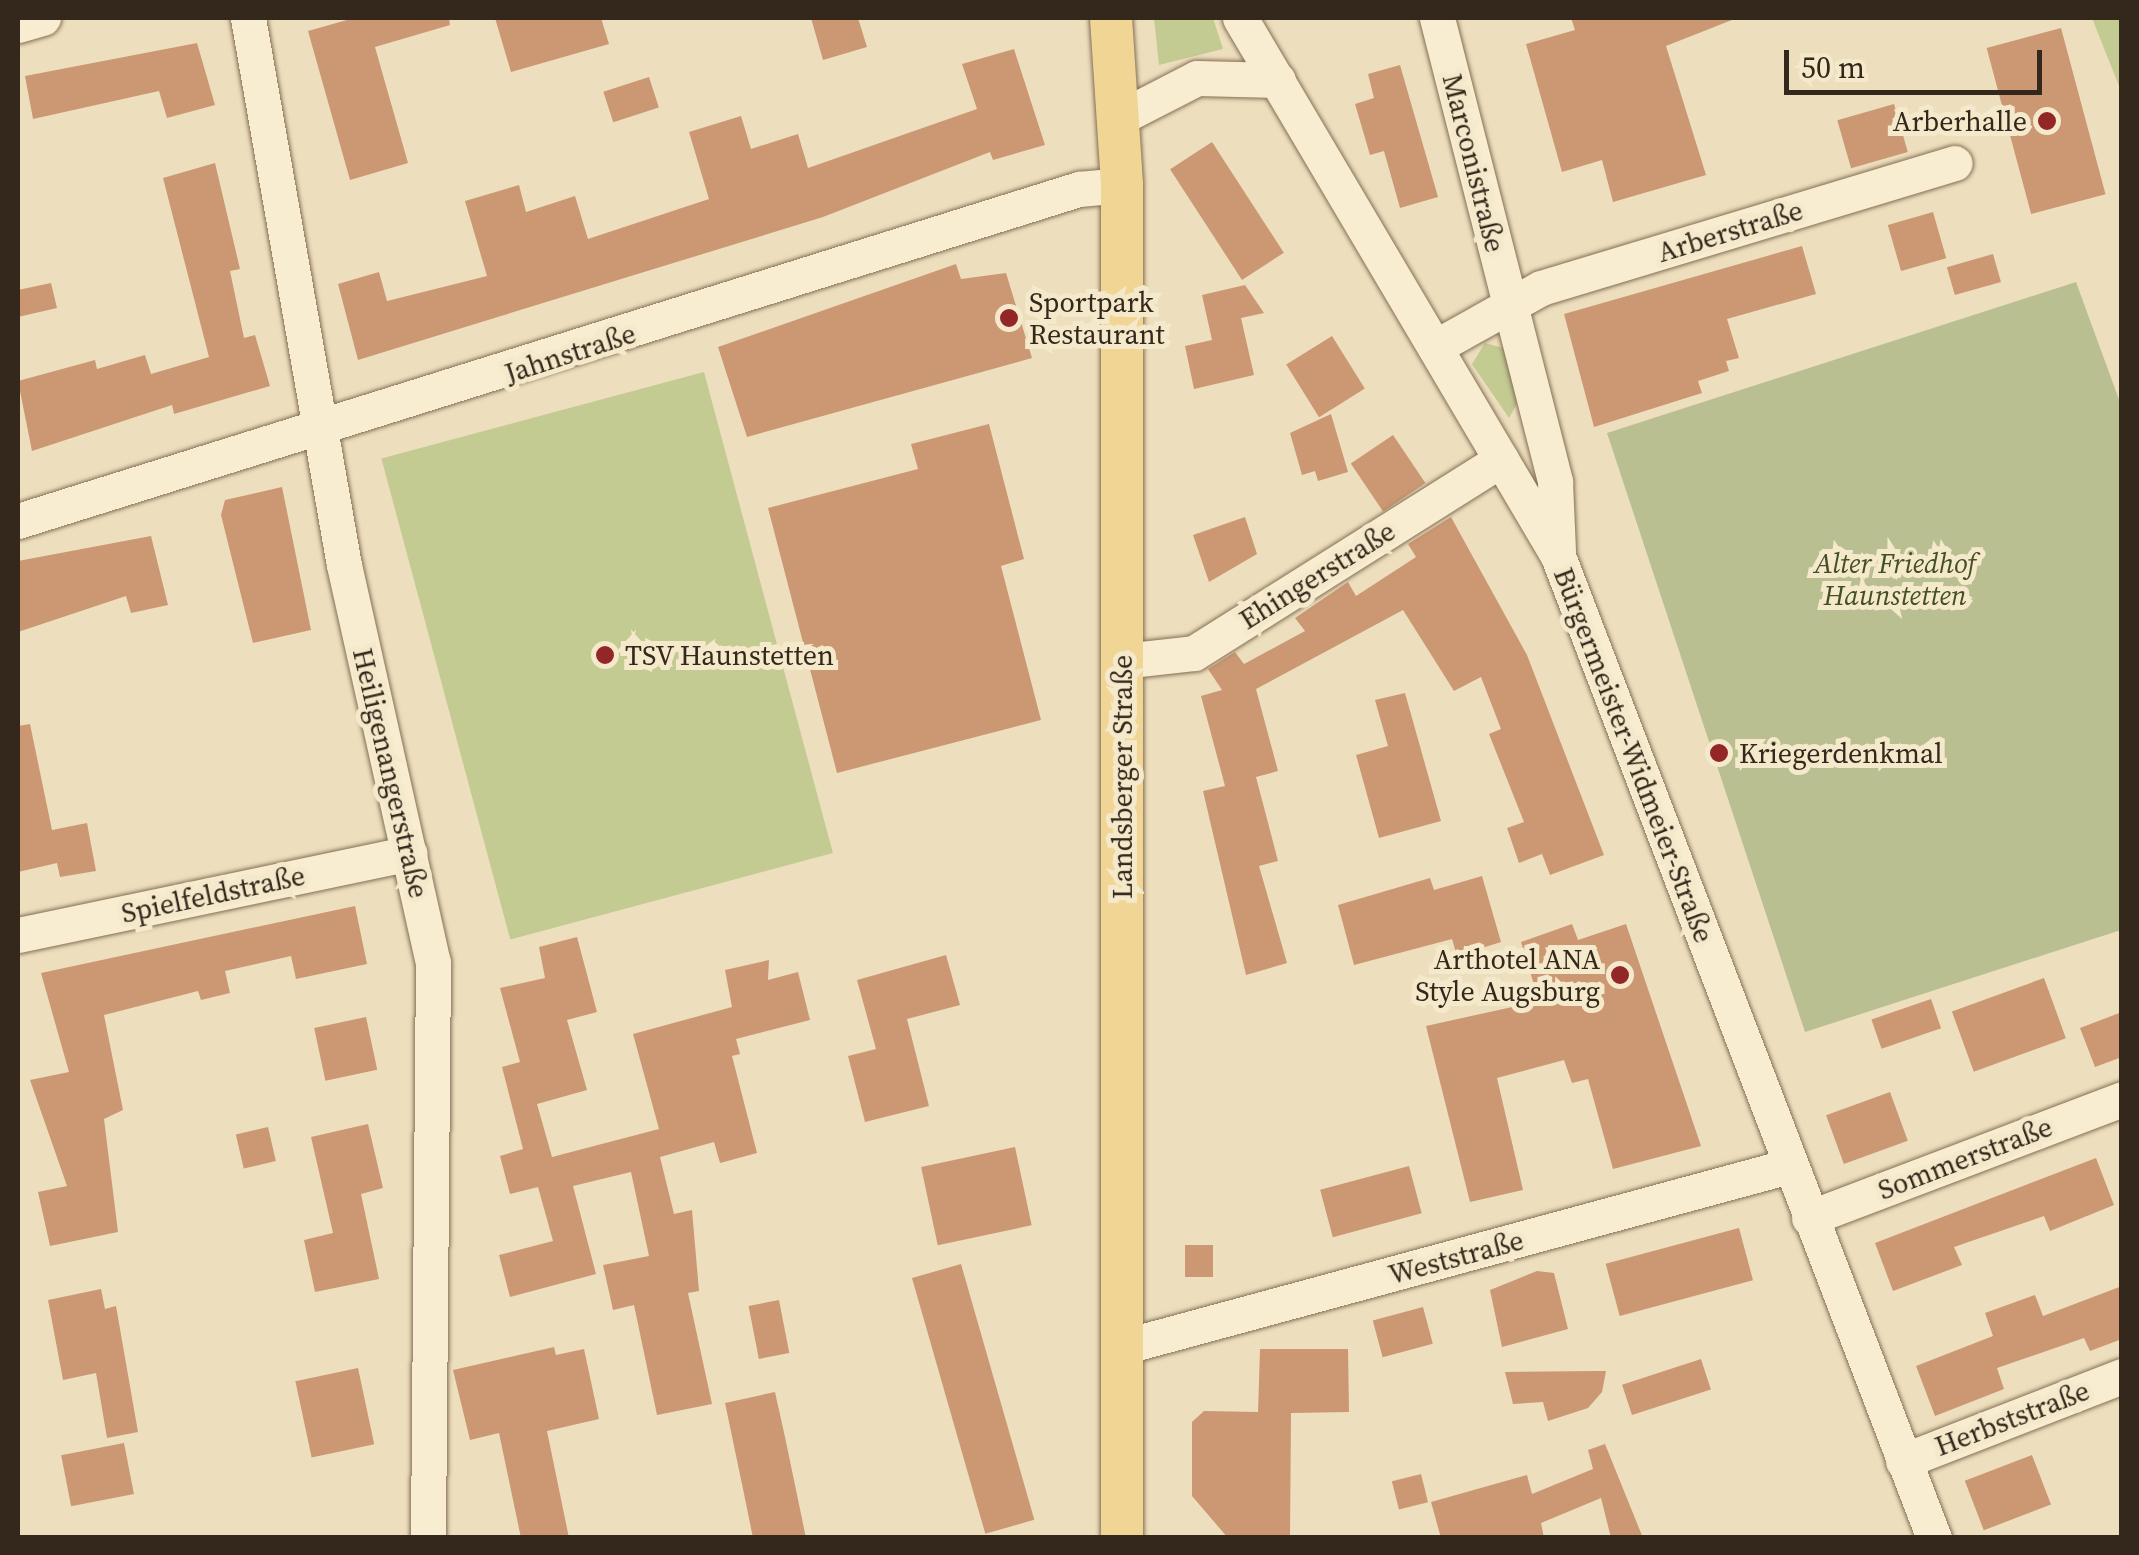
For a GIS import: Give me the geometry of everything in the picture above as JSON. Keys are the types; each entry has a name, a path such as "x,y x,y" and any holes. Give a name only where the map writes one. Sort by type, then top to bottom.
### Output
{"main road":[{"name":"Landsberger Straße","path":"1111,18 1121,117 1122,185 1122,1538"}],"street":[{"path":"18,25 43,18"},
{"name":"Heiligenangerstraße","path":"248,18 319,432 434,982 428,1538"},
{"name":"Bürgermeister-Widmeier-Straße","path":"1240,18 1558,556 1808,1218 1934,1538"},
{"name":"Marconistraße","path":"1436,18 1555,482 1558,556"},
{"path":"1121,117 1196,78 1278,80"},
{"name":"Arberstraße","path":"1511,308 1541,288 1954,163"},
{"name":"Jahnstraße","path":"18,521 319,432 1079,189 1122,185"},
{"path":"1435,348 1511,308"},
{"name":"Ehingerstraße","path":"1122,661 1194,653 1502,460"},
{"name":"Spielfeldstraße","path":"18,934 409,853"},
{"name":"Sommerstraße","path":"1808,1218 2122,1099"},
{"name":"Weststraße","path":"1122,1347 1789,1166"},
{"name":"Herbststraße","path":"1903,1461 2122,1376"}],"green space":[{"path":"1154,18 1213,18 1223,49 1159,65"},
{"path":"2092,18 2121,18 2121,91"},
{"name":"Alter Friedhof Haunstetten","path":"2076,282 2121,405 2121,930 1805,1032 1607,433"},
{"path":"1485,343 1503,348 1520,398 1509,418 1472,364"},
{"name":"TSV Haunstetten","path":"704,372 833,853 510,939 381,458"}],"building":[{"path":"354,18 449,18 450,25 375,47 408,163 350,180 308,31"},
{"path":"495,18 601,18 609,44 511,72"},
{"path":"811,18 858,18 867,47 823,60"},
{"path":"1571,18 1737,18 1666,46 1706,175 1613,202 1602,160 1562,172 1526,44 1575,30"},
{"name":"Arberhalle","path":"2061,28 2106,194 2031,214 1987,48"},
{"path":"197,43 215,105 167,118 159,91 33,119 25,76"},
{"path":"1014,49 1045,145 993,160 990,152 823,217 358,360 338,284 379,272 387,301 487,276 465,201 519,185 526,212 575,196 588,239 709,199 689,132 741,116 751,149 798,134 808,168 977,109 962,64"},
{"path":"1400,65 1438,197 1400,208 1384,151 1370,155 1355,104 1374,98 1368,74"},
{"path":"649,77 659,107 613,122 603,92"},
{"path":"1894,104 1908,152 1851,168 1837,120"},
{"path":"1212,142 1284,253 1242,280 1170,169"},
{"path":"215,163 240,269 230,271 244,338 255,335 270,386 174,414 172,405 32,451 18,381 95,360 97,369 145,355 151,374 209,357 163,178"},
{"path":"1933,212 1946,258 1901,271 1888,225"},
{"path":"1802,246 1816,294 1727,319 1739,358 1726,361 1729,371 1698,381 1702,393 1594,427 1564,314"},
{"path":"1993,254 2001,282 1955,295 1947,267"},
{"path":"956,264 961,279 1006,273 1032,358 747,437 718,347"},
{"path":"51,283 57,308 18,317 18,290"},
{"path":"1245,285 1264,313 1241,318 1254,375 1194,389 1185,346 1212,340 1202,295"},
{"path":"1332,336 1365,389 1319,417 1286,365"},
{"path":"1331,414 1348,472 1318,481 1315,471 1302,475 1290,433"},
{"path":"989,424 1024,559 1001,566 1041,720 837,773 768,508 918,469 911,444"},
{"path":"1393,435 1425,483 1383,512 1351,464"},
{"path":"282,487 311,630 253,643 221,515 225,500"},
{"path":"1245,517 1257,554 1209,582 1193,535"},
{"path":"1451,517 1527,655 1604,855 1550,875 1542,854 1519,863 1507,828 1524,822 1489,734 1501,729 1481,677 1454,691 1403,610 1256,689 1278,771 1256,777 1278,861 1259,866 1287,963 1246,975 1203,791 1225,786 1201,696 1222,690 1208,669 1235,652 1244,664 1305,631 1295,618 1348,582 1356,596 1416,557 1408,544"},
{"path":"151,536 168,605 131,613 126,596 18,632 18,561"},
{"path":"1405,693 1441,821 1379,838 1356,755 1388,746 1375,700"},
{"path":"30,724 52,830 87,823 96,871 60,877 57,863 18,872 18,726"},
{"path":"1482,876 1501,942 1457,956 1452,939 1354,965 1338,905 1430,878 1434,890"},
{"path":"355,906 367,964 296,979 291,956 225,971 230,993 201,1000 198,991 104,1015 123,1110 104,1119 118,1232 50,1246 38,1192 67,1186 30,1080 69,1072 41,973"},
{"path":"1572,924 1578,940 1626,924 1701,1146 1613,1169 1588,1079 1572,1083 1564,1060 1497,1078 1523,1190 1470,1202 1426,1026 1539,1001 1521,942"},
{"path":"577,937 597,1012 567,1020 587,1090 537,1104 552,1157 659,1129 633,1034 732,1007 725,970 769,960 768,980 798,972 810,1020 736,1039 740,1054 732,1056 757,1153 720,1163 714,1142 660,1157 674,1214 692,1210 699,1291 688,1293 712,1404 657,1415 634,1305 613,1310 603,1265 649,1256 631,1172 573,1186 596,1274 510,1297 499,1255 553,1241 538,1187 510,1194 500,1156 523,1149 502,1067 520,1062 500,988 545,978 539,947"},
{"path":"946,955 960,1005 907,1019 929,1106 865,1122 848,1056 876,1049 857,980"},
{"path":"2044,978 2066,1038 1974,1072 1952,1012"},
{"path":"1931,999 1941,1028 1882,1049 1871,1020"},
{"path":"2122,1012 2122,1057 2095,1067 2080,1028"},
{"path":"366,1017 377,1070 325,1081 314,1028"},
{"path":"1890,1092 1908,1141 1844,1164 1826,1115"},
{"path":"368,1124 383,1188 361,1194 379,1279 315,1292 304,1240 333,1233 311,1137"},
{"path":"268,1127 276,1161 244,1169 236,1134"},
{"path":"1015,1147 1032,1225 938,1245 921,1167"},
{"path":"2096,1158 2114,1205 2050,1231 2044,1216 1954,1247 1962,1265 1893,1291 1875,1243"},
{"path":"1409,1166 1422,1213 1333,1237 1320,1190"},
{"path":"1739,1228 1753,1280 1620,1316 1606,1264"},
{"path":"1185,1245 1213,1245 1213,1277 1185,1277"},
{"path":"961,1264 1034,1520 985,1534 912,1278"},
{"path":"1537,1271 1554,1273 1568,1329 1502,1347 1490,1290"},
{"path":"2122,1286 2122,1339 2090,1351 2084,1338 1997,1368 2004,1389 1935,1416 1916,1366 1993,1336 1985,1313 2035,1295 2043,1316"},
{"path":"101,1289 105,1309 116,1306 138,1432 107,1438 96,1373 63,1380 48,1300"},
{"path":"779,1300 789,1353 759,1359 749,1306"},
{"path":"1423,1307 1433,1344 1383,1357 1373,1320"},
{"path":"554,1347 556,1355 584,1349 599,1419 547,1431 569,1538 521,1538 499,1433 470,1440 453,1370"},
{"path":"1260,1349 1348,1349 1349,1412 1291,1413 1290,1538 1228,1538 1192,1496 1192,1422 1204,1411 1258,1412"},
{"path":"1701,1359 1711,1389 1632,1415 1622,1385"},
{"path":"358,1368 374,1444 312,1458 295,1381"},
{"path":"1606,1371 1602,1392 1588,1408 1548,1421 1543,1402 1513,1404 1505,1372"},
{"path":"775,1392 806,1538 753,1538 725,1403"},
{"path":"124,1443 134,1494 71,1506 61,1455"},
{"path":"1605,1444 1643,1538 1611,1538 1601,1498 1541,1523 1544,1538 1441,1538 1431,1502 1527,1475 1532,1494 1593,1469 1588,1450"},
{"path":"2032,1455 2051,1504 1984,1530 1965,1481"},
{"path":"1421,1474 1428,1502 1399,1509 1392,1481"}],"place":[{"name":"Arberhalle","path":"2047,121"},
{"name":"Sportpark Restaurant","path":"1009,318"},
{"name":"TSV Haunstetten","path":"605,655"},
{"name":"Kriegerdenkmal","path":"1719,753"},
{"name":"Arthotel ANA Style Augsburg","path":"1620,975"}]}
